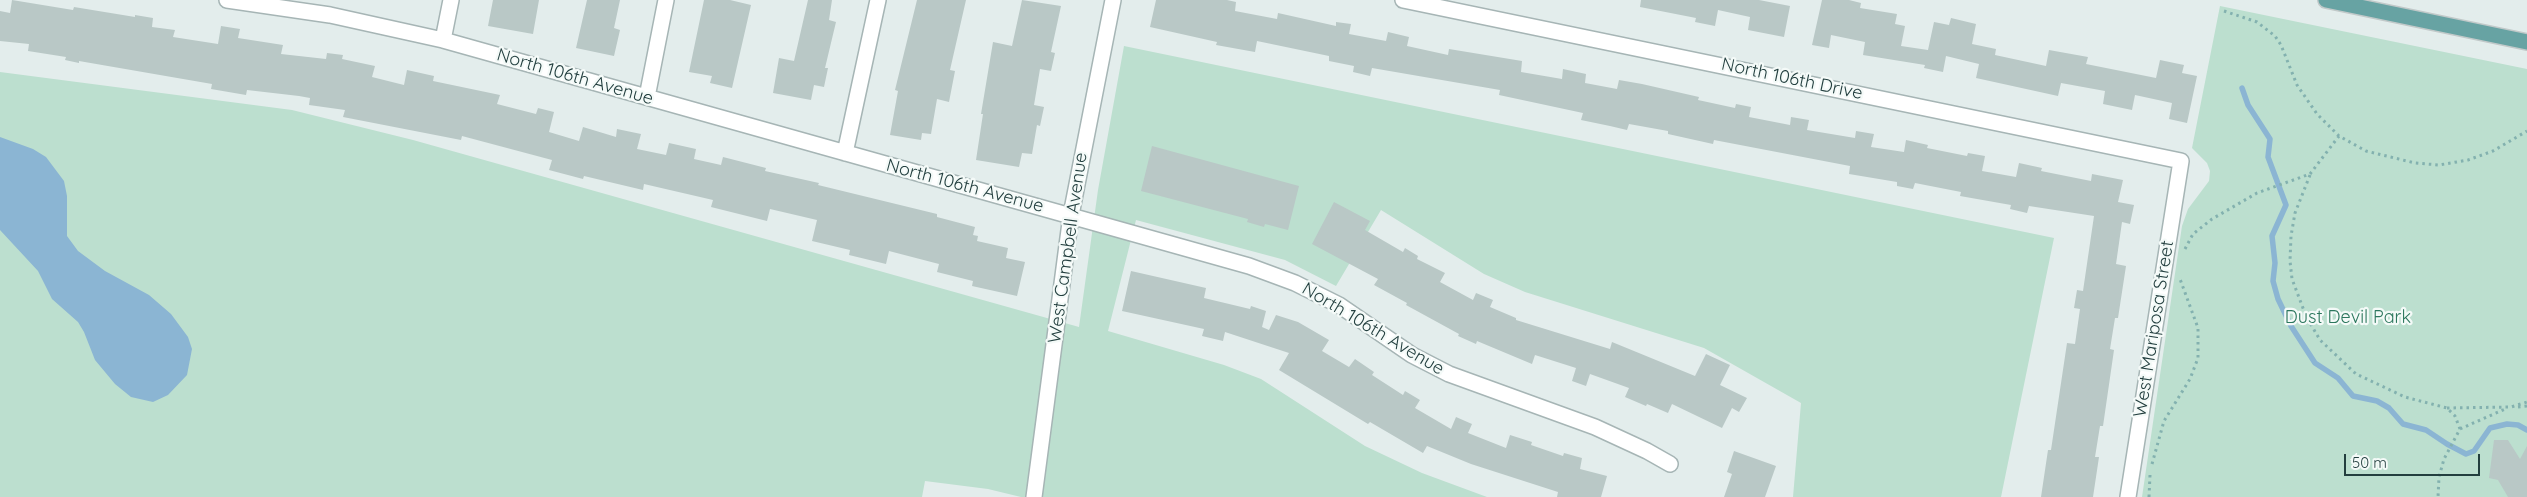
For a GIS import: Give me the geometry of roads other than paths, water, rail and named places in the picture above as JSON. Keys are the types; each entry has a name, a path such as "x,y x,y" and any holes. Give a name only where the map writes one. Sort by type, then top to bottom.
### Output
{"main road":[{"path":"2326,0 2527,42"}],"street":[{"path":"443,40 451,0"},
{"path":"647,97 666,0"},
{"path":"845,153 878,0"},
{"name":"West Campbell Avenue","path":"1034,497 1071,215 1113,0"},
{"name":"North 106th Drive","path":"1403,0 2181,161"},
{"name":"North 106th Avenue","path":"236,1 330,14 443,40 1249,266 1295,283 1338,305 1412,355 1448,374 1595,427 1670,464"},
{"name":"West Mariposa Street","path":"2128,497 2181,161"}],"water":[{"path":"0,137 33,149 46,157 64,181 67,196 67,236 78,251 105,271 149,295 171,314 188,337 192,349 187,375 168,395 153,402 131,397 115,384 95,360 78,322 52,299 38,271 0,230"}],"waterway":[{"path":"2242,88 2248,105 2270,139 2268,157 2286,205 2272,236 2275,263 2273,281 2278,299 2291,326 2315,363 2338,378 2353,396 2377,401 2389,408 2403,424 2426,430 2466,454 2474,451 2490,428 2507,424 2518,425 2527,430"}],"park label":[{"name":"Dust Devil Park","path":"2348,318"}]}
